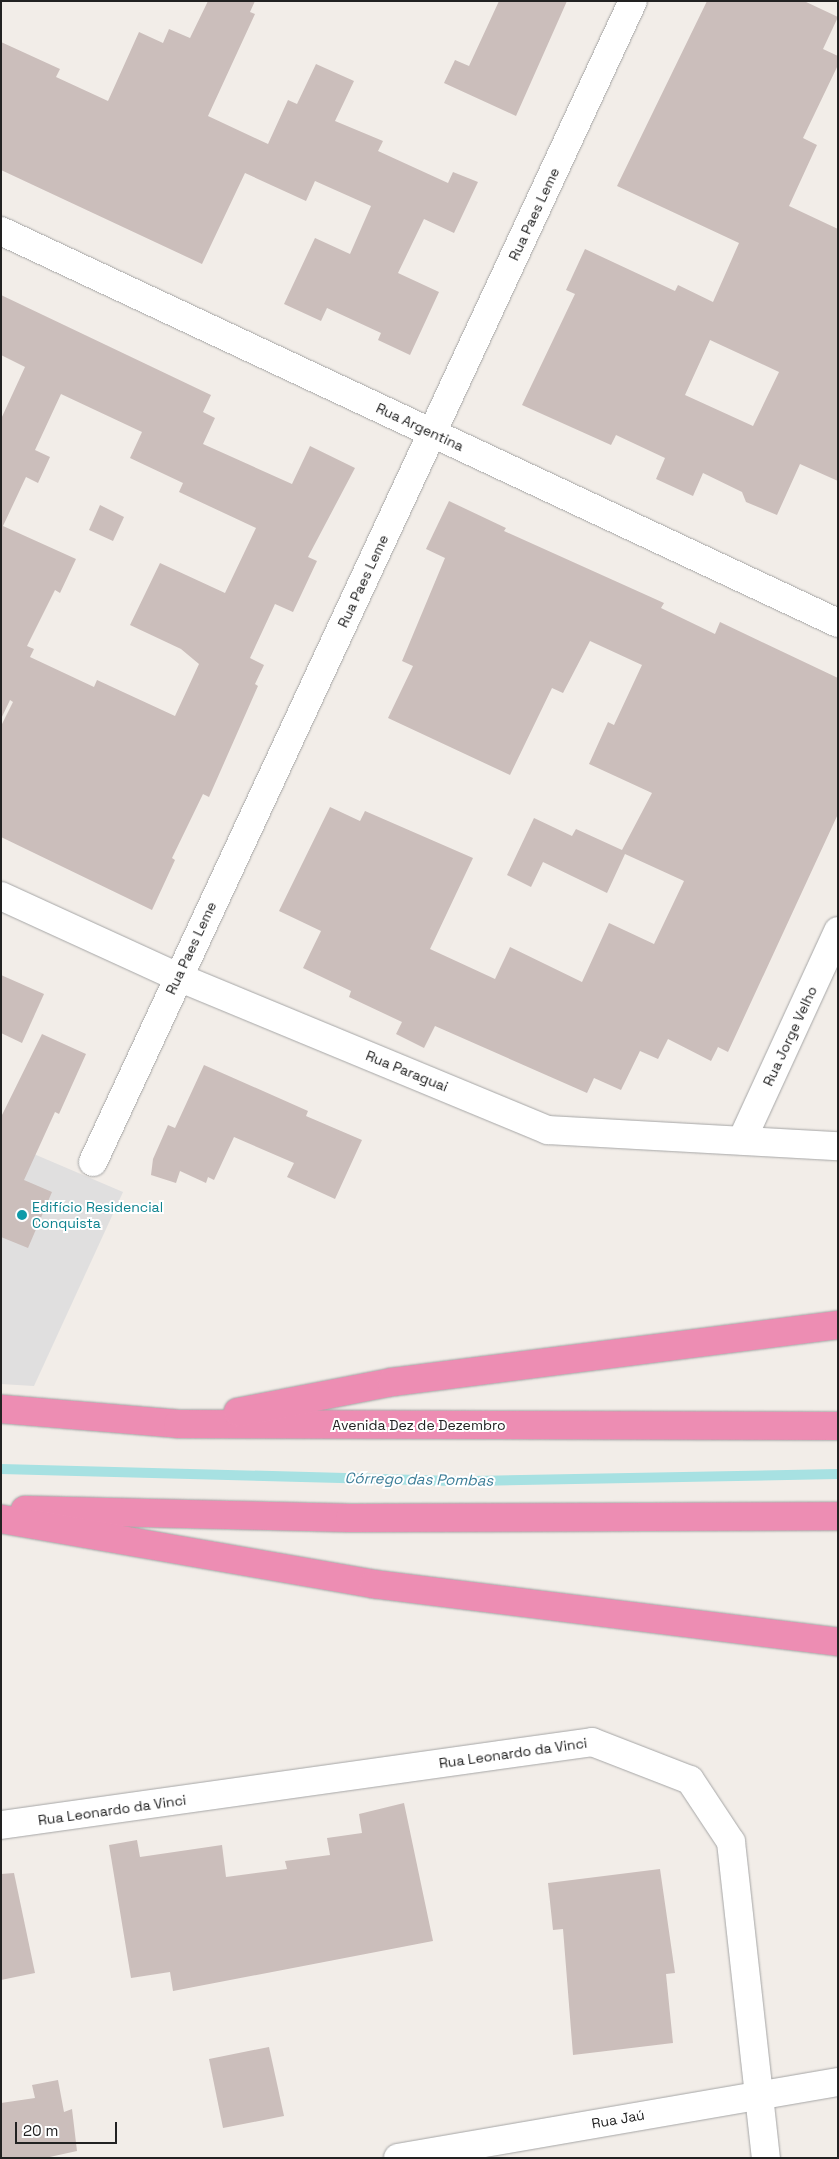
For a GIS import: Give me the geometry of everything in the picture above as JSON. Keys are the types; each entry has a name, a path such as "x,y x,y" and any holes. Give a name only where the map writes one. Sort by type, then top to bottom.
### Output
{"highway":[{"path":"178,1424 392,1382 838,1324"},
{"name":"Avenida Dez de Dezembro","path":"1,1409 178,1424 838,1426"},
{"path":"1,1509 350,1518 838,1516"},
{"path":"1,1519 374,1584 838,1642"}],"street":[{"name":"Rua Paes Leme","path":"93,1162 633,1"},
{"name":"Rua Argentina","path":"1,231 838,623"},
{"name":"Rua Paraguai","path":"1,896 178,977 548,1130 838,1146"},
{"name":"Rua Jorge Velho","path":"742,1140 838,931"},
{"name":"Rua Leonardo da Vinci","path":"1,1825 592,1742 690,1780 731,1842 766,2158"},
{"name":"Rua Jaú","path":"398,2158 759,2094 838,2082"}],"shaded area":[{"path":"1,1140 123,1192 34,1386 1,1384"}],"building":[{"path":"208,1 255,1 250,12 255,14 208,116 268,144 288,100 297,104 316,64 354,81 335,121 383,141 378,151 448,183 453,172 478,182 454,233 424,219 398,273 439,292 410,355 378,340 381,333 327,308 321,321 284,304 315,238 350,254 371,206 315,181 306,201 245,173 202,264 1,170 1,42 60,69 56,77 108,101 139,32 163,43 169,29 190,38"},
{"path":"499,1 567,1 516,116 444,83 455,60 469,66"},
{"path":"707,1 804,1 838,17 823,49 838,56 838,65 803,138 817,145 789,206 838,229 838,481 800,464 777,515 746,502 742,492 703,473 693,496 656,479 665,458 616,435 611,445 522,405 575,294 566,290 585,249 675,291 678,285 713,302 739,243 617,186","holes":["710,340 779,372 753,426 685,395"]},
{"path":"1,295 211,395 203,412 215,418 203,444 292,484 310,446 355,468 308,557 317,561 293,612 275,604 250,658 264,665 255,684 258,686 209,797 203,794 172,858 175,860 152,910 1,837 1,726 13,702 10,700 1,719 1,419 25,367 1,355","holes":["61,394 142,432 130,458 183,483 179,492 256,528 225,593 160,563 130,625 181,649 199,664 175,716 97,680 94,687 30,657 34,649 27,646 55,590 60,593 76,559 3,526 26,477 38,483 50,457 35,450"]},
{"path":"449,501 506,528 504,531 664,603 661,608 715,634 720,622 838,678 838,814 728,1052 718,1047 711,1061 668,1039 658,1059 640,1051 621,1090 594,1078 587,1093 435,1026 424,1048 396,1034 402,1022 349,997 351,991 303,968 321,931 279,911 330,807 360,821 365,811 473,858 430,949 495,979 510,947 582,982 609,923 654,944 684,881 625,854 607,893 543,862 531,887 507,875 534,818 572,836 576,829 622,850 652,793 589,764 608,722 614,725 642,665 590,641 563,693 552,688 510,775 388,718 413,666 402,661 445,558 426,549"},
{"path":"100,505 124,517 113,541 89,530"},
{"path":"1,975 44,994 22,1043 1,1033"},
{"path":"42,1034 86,1054 59,1114 55,1112 24,1180 52,1192 28,1248 1,1237 1,1117"},
{"path":"204,1065 308,1111 306,1116 362,1140 335,1199 287,1177 294,1163 234,1137 214,1180 208,1177 206,1183 180,1171 176,1183 151,1175 153,1159 168,1125 175,1128"},
{"path":"404,1803 433,1941 173,1991 170,1972 131,1978 109,1845 137,1840 140,1857 222,1845 226,1877 287,1869 285,1861 330,1855 327,1838 362,1833 359,1814"},
{"path":"660,1869 675,1973 666,1974 673,2043 573,2055 563,1929 553,1930 548,1883"},
{"path":"14,1873 35,1973 1,1980 1,1874"},
{"path":"269,2047 284,2116 223,2128 209,2059"},
{"path":"58,2080 64,2112 72,2109 77,2151 45,2158 1,2158 1,2103 35,2098 32,2085"}],"waterway":[{"name":"Córrego das Pombas","path":"1,1469 474,1481 838,1474"}],"place":[{"name":"Edifício Residencial Conquista","path":"22,1215"}]}
